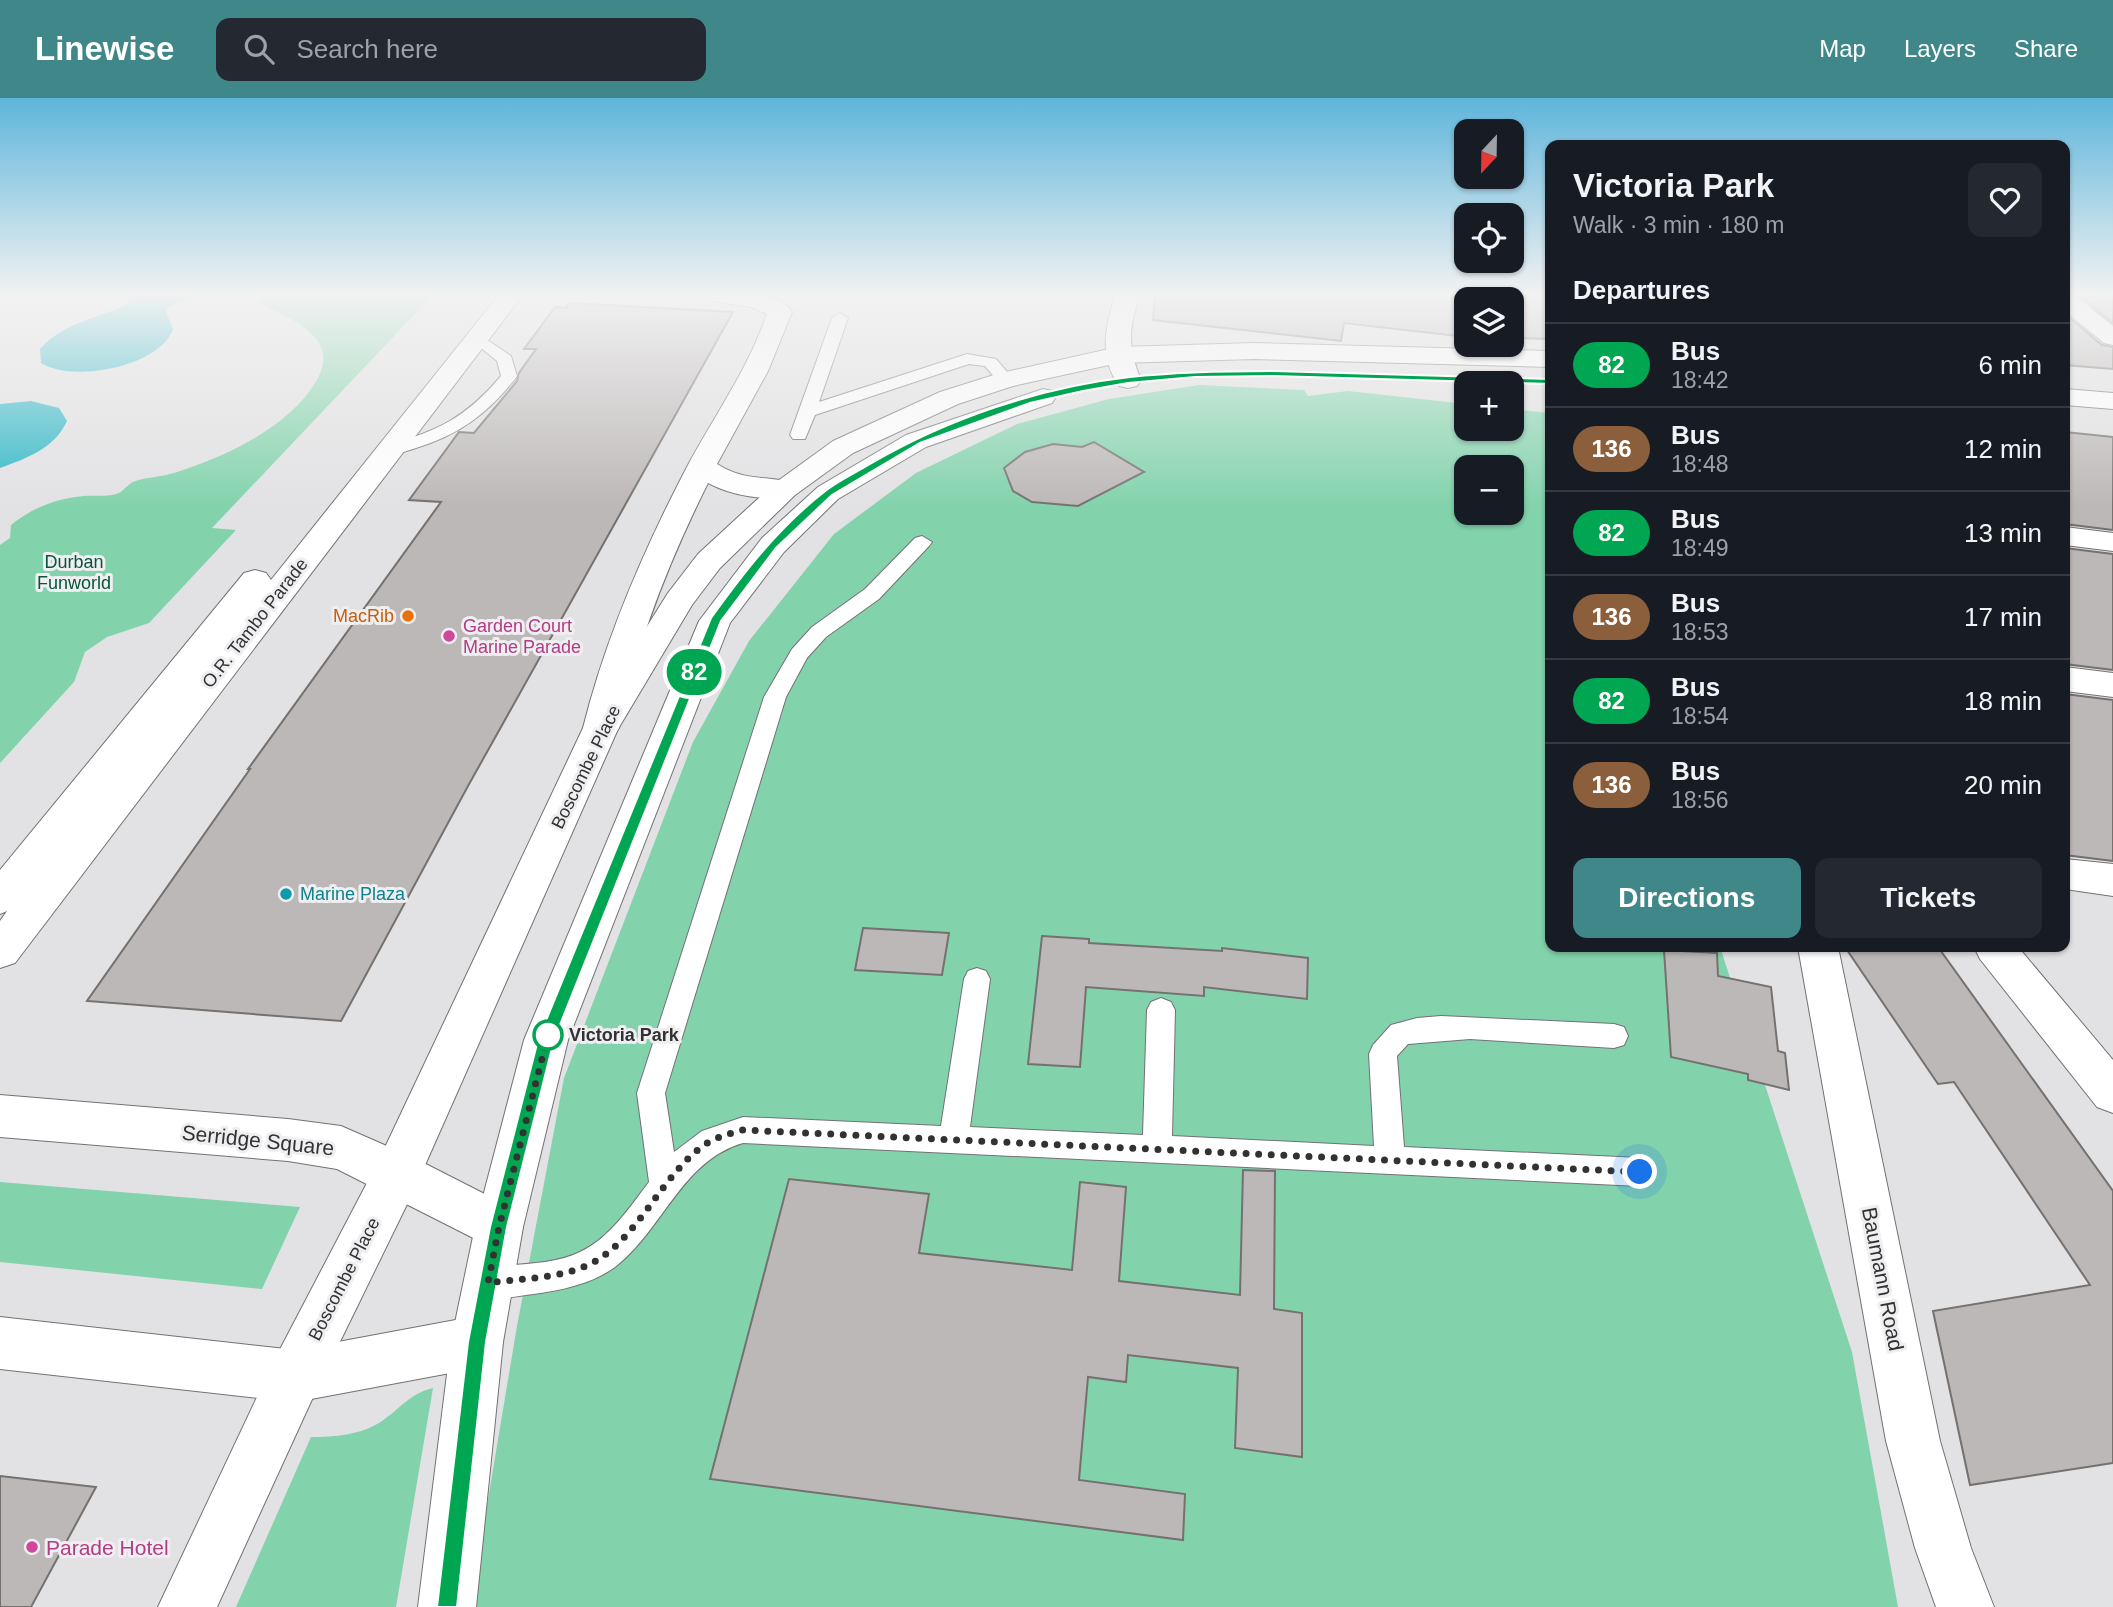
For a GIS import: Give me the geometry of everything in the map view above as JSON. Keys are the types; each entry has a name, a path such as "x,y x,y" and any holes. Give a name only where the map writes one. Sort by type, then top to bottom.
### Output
{"street":[{"name":"O.R. Tambo Parade","path":"0,898 429,366"},
{"name":"O.R. Tambo Parade","path":"0,951 455,366"},
{"path":"601,728 610,684 625,642 702,467 756,366"},
{"name":"Boscombe Place","path":"447,1607 477,1342 499,1227 546,1040 715,621 743,580 796,521 828,493 916,441 1129,366"},
{"path":"1444,366 1462,371"},
{"name":"Boscombe Place","path":"187,1607 295,1376 397,1174 601,728 679,600 709,561 785,489 855,442 949,398 1006,380 1123,368 1195,375 1273,373 1454,379"},
{"name":"Boscombe Place","path":"1524,381 1545,382"},
{"path":"2070,397 2113,401"},
{"path":"702,467 723,481 738,486 785,489"},
{"path":"684,506 738,486"},
{"path":"2070,537 2113,542"},
{"path":"2070,680 2113,685"},
{"path":"2070,875 2113,880"},
{"name":"Baumann Road","path":"1819,952 1913,1441 1943,1549 1965,1607"},
{"path":"1998,952 2113,1093"},
{"name":"Serridge Square","path":"0,1116 288,1140 341,1148 499,1227"},
{"path":"0,1343 295,1376 477,1342"}],"lane":[{"path":"390,450 430,439 457,427 480,412 509,376 509,366"},
{"path":"799,435 823,366"},
{"path":"807,412 945,366"},
{"path":"997,366 1006,380"},
{"path":"665,1188 651,1093 775,697 799,654 819,632 835,617 872,594 922,542"},
{"path":"953,1140 977,979"},
{"path":"1157,1149 1161,1010"},
{"path":"1390,1160 1383,1054 1391,1042 1402,1034 1433,1027 1614,1036"},
{"path":"488,1283 566,1273 600,1258 621,1241 679,1168 702,1146 718,1137 743,1130 1640,1172"}],"green space":[{"name":"Durban Funworld","path":"322,366 365,366 212,528 236,530 149,623 107,637 85,652 74,682 0,763 0,545 10,538 11,525 45,505 74,497 116,494 133,482 174,473 235,449 255,438 291,411 318,378"},
{"name":"Victoria Park","path":"1199,385 1304,390 1308,396 1348,391 1454,403 1454,441 1524,441 1524,410 1545,412 1545,952 1722,952 1852,1352 1898,1607 470,1607 517,1326 564,1078 693,742 749,641 834,534 916,473 1017,424 1109,399"},
{"path":"0,1182 300,1207 262,1289 0,1262"},
{"path":"433,1388 396,1607 236,1607 311,1437 338,1436 374,1426 411,1398"}],"water":[{"path":"49,366 119,366 93,371"},
{"path":"31,401 59,408 67,421 47,446 0,468 0,404"}],"building":[{"path":"524,366 703,366 468,786 341,1021 87,1001 248,769 441,502 409,500 459,432 474,433 517,381"},
{"path":"2082,366 2113,366 2113,369"},
{"path":"2070,433 2113,437 2113,530 2070,525"},
{"path":"1094,442 1144,472 1078,506 1032,502 1013,491 1004,468 1025,452 1053,444 1082,447"},
{"path":"2070,549 2113,554 2113,670 2070,665"},
{"path":"2070,695 2113,700 2113,861 2070,856"},
{"path":"863,928 949,933 942,975 855,970"},
{"path":"1042,936 1089,939 1089,943 1222,951 1222,948 1308,958 1307,999 1204,987 1204,996 1086,987 1080,1067 1028,1064"},
{"path":"1664,952 1717,953 1718,976 1771,987 1778,1051 1785,1053 1789,1090 1748,1080 1748,1074 1671,1057"},
{"path":"1848,952 1942,952 2113,1191 2113,1463 1970,1485 1933,1311 2090,1285 1954,1082 1938,1084"},
{"path":"1243,1170 1275,1171 1274,1309 1302,1313 1302,1457 1235,1448 1238,1368 1128,1355 1126,1382 1088,1377 1079,1480 1185,1494 1183,1540 710,1479 789,1179 929,1194 919,1253 1072,1270 1080,1182 1126,1187 1119,1281 1240,1295"},
{"name":"Parade Hotel","path":"0,1476 96,1487 31,1607 0,1607"}],"bus line":[{"name":"82","path":"447,1607 477,1342 499,1227 546,1040 715,621 743,580 773,545 828,493 916,441 1027,401 1083,388 1128,380 1273,373 1545,382"}],"place":[{"name":"MacRib","path":"408,616"},
{"name":"Garden Court Marine Parade","path":"449,636"},
{"name":"Marine Plaza","path":"286,894"},
{"name":"Victoria Park","path":"548,1035"},
{"name":"Parade Hotel","path":"32,1547"}],"route":[{"path":"548,1035 499,1227 488,1283 566,1273 600,1258 621,1241 679,1168 702,1146 718,1137 743,1130 1640,1172"}]}
